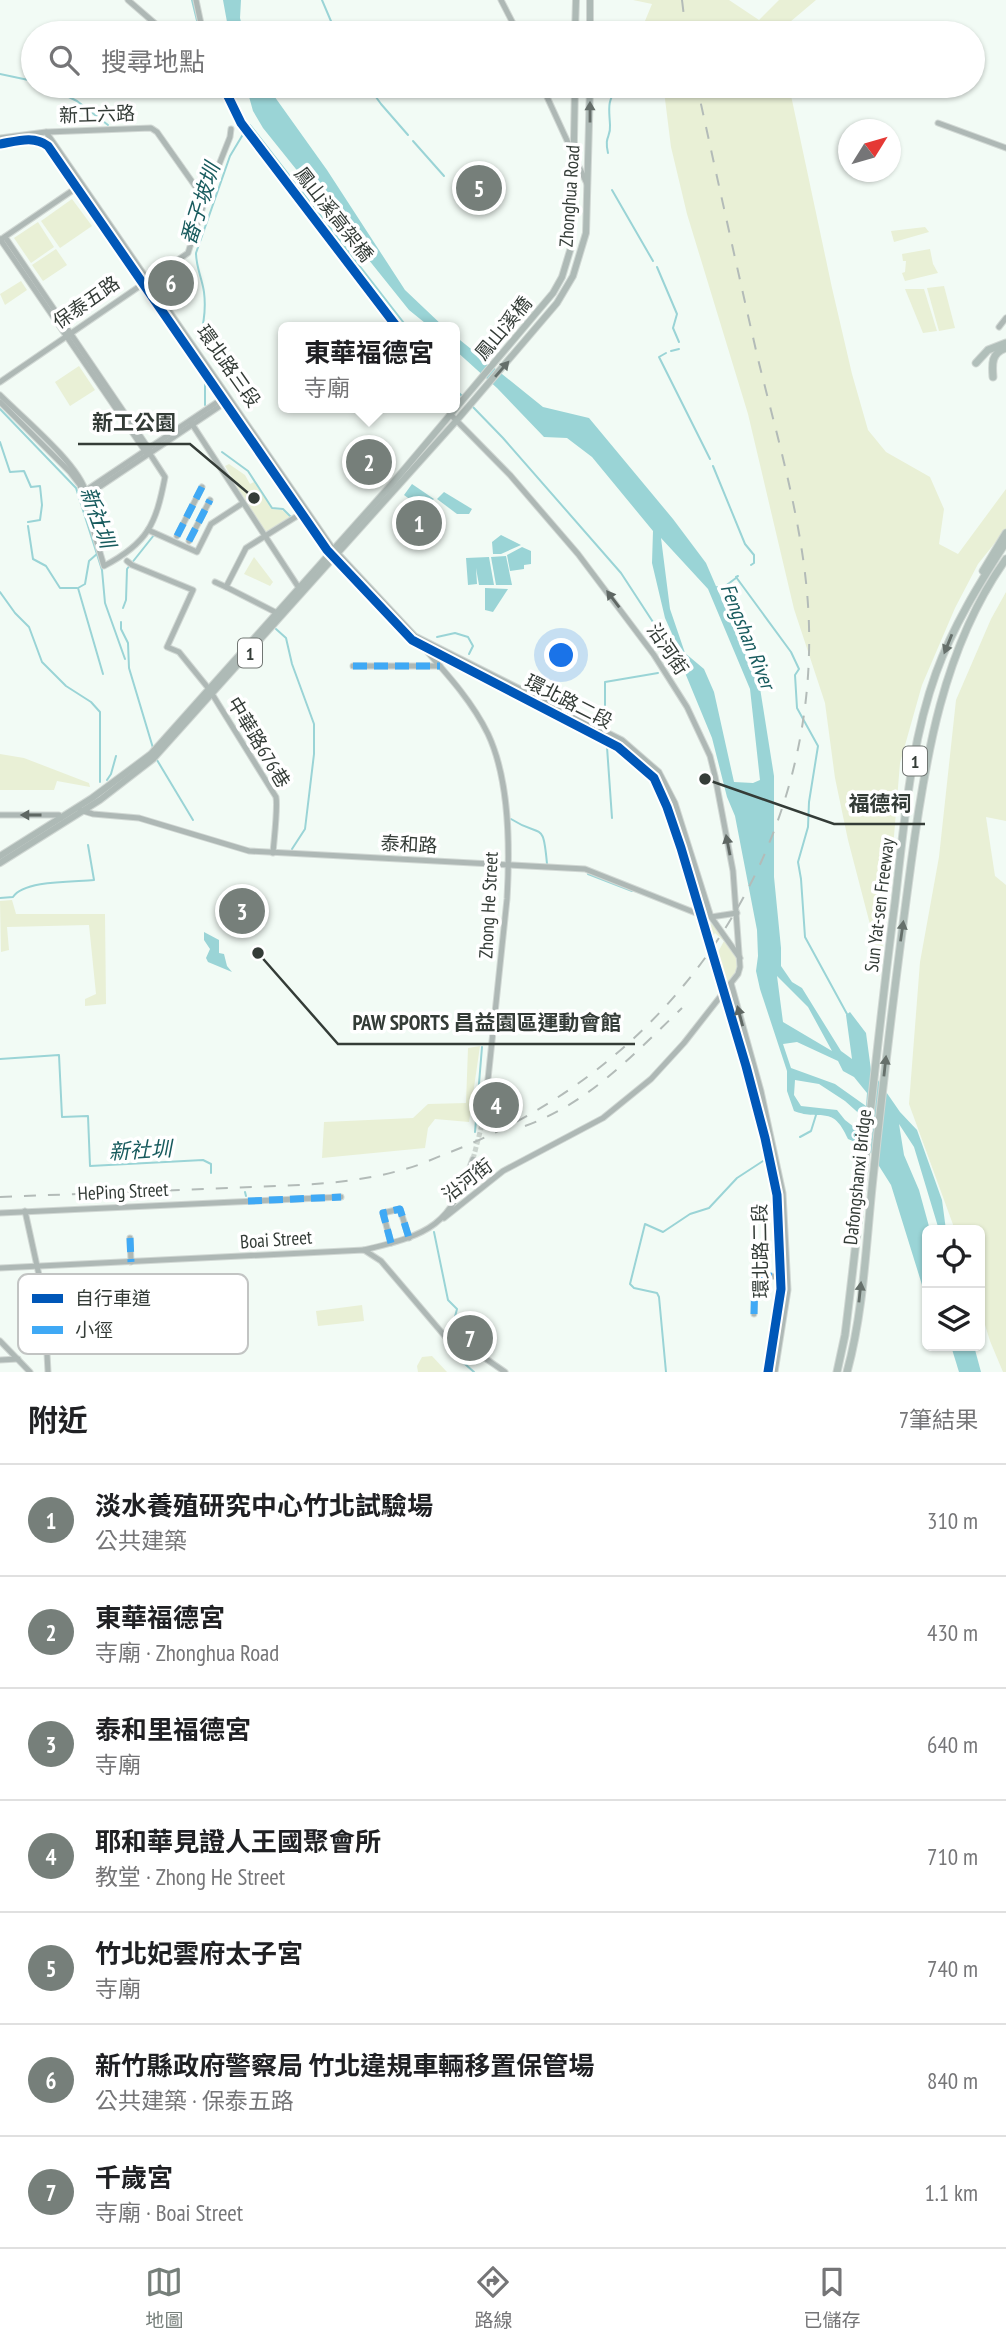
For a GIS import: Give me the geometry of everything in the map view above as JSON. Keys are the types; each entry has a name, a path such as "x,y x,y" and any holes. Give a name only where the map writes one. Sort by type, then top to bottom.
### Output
{"highway":[{"path":"976,363 988,350 1006,345"},
{"path":"993,377 991,362 1006,345"},
{"path":"958,618 995,548 1006,533"},
{"name":"Sun Yat-sen Freeway","path":"883,998 908,798 935,675 958,618 1006,542"},
{"name":"Sun Yat-sen Freeway","path":"893,999 923,782 933,735 948,678 960,648 977,608 1006,559"},
{"name":"Dafongshanxi Bridge","path":"837,1372 845,1335 883,998"},
{"name":"Dafongshanxi Bridge","path":"847,1372 858,1315 893,999"}],"main road":[{"path":"575,21 576,0"},
{"path":"590,0 590,21"},
{"name":"Zhonghua Road","path":"553,293 562,277 572,244 575,98"},
{"name":"Zhonghua Road","path":"557,303 573,276 586,233 590,98"},
{"name":"鳳山溪橋","path":"460,399 553,293"},
{"name":"鳳山溪橋","path":"457,420 557,303"},
{"name":"1","path":"211,691 299,588 334,554 447,413"},
{"name":"1","path":"0,863 108,791 152,757 457,420"},
{"name":"1","path":"0,856 79,809"}],"street":[{"path":"128,0 152,21"},
{"path":"196,0 200,21"},
{"path":"501,0 512,21"},
{"name":"鳳山溪高架橋","path":"229,98 241,123 393,322"},
{"path":"548,98 589,187"},
{"path":"939,123 1006,148"},
{"name":"新工六路","path":"40,140 46,132 151,128 157,132 205,200"},
{"name":"保泰五路","path":"0,382 188,253 231,129"},
{"path":"0,138 46,132"},
{"name":"環北路三段","path":"46,132 79,186"},
{"path":"0,144 40,140"},
{"name":"環北路三段","path":"40,140 48,146 79,186 334,554"},
{"path":"0,402 70,471 80,485 104,566 131,551 158,512 165,477 2,238 79,186"},
{"path":"999,327 1006,318"},
{"path":"0,395 71,467 84,484 84,494"},
{"path":"84,494 226,399"},
{"name":"環北路三段","path":"226,399 302,513 334,554"},
{"name":"沿河街","path":"451,413 510,475 585,563 654,656 687,707 715,776 733,871 740,958"},
{"path":"192,423 299,588"},
{"path":"177,536 202,487"},
{"path":"189,541 210,499"},
{"path":"148,530 197,552 211,524 243,503"},
{"path":"189,513 211,524"},
{"path":"226,587 246,548 302,513"},
{"path":"334,554 412,640 438,654 441,668 353,666"},
{"name":"環北路二段","path":"334,554 415,636 438,654 618,747 654,778 667,807 707,937"},
{"name":"中華路676巷","path":"130,563 193,590 167,647 179,652 211,691 276,797 278,805 274,817 273,853"},
{"path":"215,582 277,613"},
{"name":"環北路二段","path":"438,654 622,740 659,772 675,803 711,917 740,958"},
{"name":"Zhong He Street","path":"441,668 474,710 488,735 503,776 509,864 505,933 484,1117"},
{"name":"泰和路","path":"79,809 139,818 244,851 585,869 701,915 711,917 737,913"},
{"path":"0,815 59,815 61,818"},
{"path":"731,983 738,974 740,958"},
{"name":"環北路二段","path":"717,969 754,1093 774,1180 781,1276 768,1372"},
{"name":"沿河街","path":"409,1238 444,1218 503,1171 603,1118 651,1079 731,983"},
{"name":"環北路二段","path":"731,983 761,1091 783,1193 788,1290 775,1372"},
{"path":"444,1218 463,1189 473,1159"},
{"name":"HePing Street","path":"0,1213 341,1197"},
{"path":"391,1243 383,1213 400,1209 409,1238"},
{"path":"25,1212 38,1274"},
{"path":"130,1238 131,1262"},
{"name":"Boai Street","path":"0,1268 364,1250 409,1238"},
{"path":"364,1250 381,1261 449,1341 479,1354 505,1372"},
{"path":"754,1314 755,1275 781,1276"},
{"path":"0,1341 30,1372"},
{"path":"47,1354 48,1372"},
{"path":"0,1360 18,1359"}],"green space":[{"path":"633,0 729,0 759,20 779,0 816,0 791,21 645,21 652,4"},
{"path":"665,98 792,98 832,288 868,430 886,452 930,477 944,509 939,544 958,554 1006,489 1006,529 978,564 955,608 922,685 900,763 879,977 872,932 835,778 825,703 794,609 748,414 687,214 671,147"},
{"path":"72,199 92,226 60,248 41,221"},
{"path":"38,222 54,247 31,263 14,238"},
{"path":"925,227 929,232 894,242 891,231"},
{"path":"56,249 67,265 43,281 32,265"},
{"path":"930,249 938,273 905,281 902,273 905,272 906,261 903,261 902,254"},
{"path":"21,281 27,290 5,305 0,294"},
{"path":"944,286 955,328 939,331 927,288"},
{"path":"905,289 924,289 937,331 923,333"},
{"path":"79,366 95,390 70,406 55,382"},
{"path":"229,464 245,475 250,484 254,482 272,509 282,510 290,517 265,533 225,466"},
{"path":"254,557 273,582 270,586 244,574"},
{"path":"1006,592 1006,821 986,817 995,876 1006,885 1006,1372 1003,1372 985,1325 985,1225 953,1225 909,1104 920,962 939,857 956,700 991,619"},
{"path":"0,754 24,758 89,783 90,787 57,781 54,790 0,790"},
{"path":"12,900 16,914 105,914 106,1004 85,1006 85,999 96,994 89,925 7,927 9,950 1,952 0,901"},
{"path":"705,920 715,927 735,954 737,972 727,985 717,954 724,941 715,933 711,939"},
{"path":"480,1046 469,1122 435,1119 428,1128 425,1148 322,1158 324,1122 413,1118 428,1104 466,1103 468,1048"},
{"path":"362,1305 364,1321 318,1326 316,1311"},
{"path":"432,1356 447,1372 418,1372 417,1366 422,1357"}],"water":[{"path":"223,0 241,0 241,21 227,21"},
{"path":"249,98 276,98 327,170 405,290 439,322 424,322 409,310 263,128"},
{"path":"460,340 543,407 589,418 706,563 760,688 774,776 774,877 781,966 792,982 802,988 841,1051 852,1059 846,1015 850,1012 866,1033 871,1070 900,1112 917,1130 942,1200 945,1225 937,1225 914,1147 899,1124 904,1155 919,1190 929,1225 922,1225 922,1285 891,1185 867,1147 848,1139 837,1121 831,1117 794,1111 787,1091 787,1071 756,971 757,930 735,816 727,797 712,738 665,618 652,563 653,531 592,457 567,438 544,437 460,355","holes":["661,538 708,589 750,689 760,780 753,783 734,782 714,692 704,669 685,653 670,609","777,976 808,1007 832,1051 783,1022","797,1042 838,1061 843,1071 854,1077 867,1093 866,1106 835,1084 791,1068 783,1044","795,1080 819,1084 845,1101 864,1118 863,1134 837,1110 801,1106 794,1095"]},
{"path":"412,484 434,499 423,509 404,495"},
{"path":"444,492 472,509 469,514 457,514 437,499"},
{"path":"501,535 521,545 501,554 493,554 492,542"},
{"path":"522,547 531,551 531,564 524,565 524,569 510,571 507,555"},
{"path":"506,556 512,585 496,585 491,557"},
{"path":"489,557 494,585 479,585 476,568 477,584 468,585 466,558"},
{"path":"485,588 508,589 493,612 485,610"},
{"path":"204,932 219,940 219,953 224,954 227,966 232,972 208,962 206,958 210,949 204,940"},
{"path":"953,1351 975,1351 981,1372 959,1372"}],"waterway":[{"path":"192,0 197,21"},
{"path":"322,0 331,21"},
{"path":"587,0 587,21"},
{"path":"0,74 21,78"},
{"path":"71,98 108,125"},
{"path":"225,98 242,133"},
{"path":"377,98 408,135"},
{"path":"608,153 609,105 612,98"},
{"path":"250,125 403,322"},
{"name":"番子坡圳","path":"200,337 205,298 196,253 230,156 245,131"},
{"path":"413,141 444,176"},
{"path":"612,190 653,261"},
{"path":"657,267 677,314 673,328 679,342"},
{"path":"671,351 679,349"},
{"path":"666,353 659,357 710,459"},
{"name":"番子坡圳","path":"205,383 205,405"},
{"path":"460,394 463,397"},
{"path":"472,406 621,573 666,642 681,660"},
{"name":"新社圳","path":"0,409 76,488 102,570 105,603 125,659"},
{"path":"0,442 10,472 24,471 31,487 40,486 40,520 28,522"},
{"path":"222,452 248,471 272,508 283,509 290,516"},
{"path":"713,466 745,544 754,555 754,563 751,565"},
{"path":"28,526 33,559 46,566 60,588 77,588"},
{"name":"番子坡圳","path":"123,608 126,600 127,569 154,535"},
{"path":"98,553 89,561 85,584 78,588 103,674"},
{"name":"Fengshan River","path":"738,576 736,577 791,652 799,669 795,675 797,708 818,746 808,827 798,862 805,937 847,1014"},
{"name":"Fengshan River","path":"717,587 724,587 736,578"},
{"name":"新社圳","path":"0,592 29,627 42,662 66,686 91,702 100,712 100,782"},
{"name":"番子坡圳","path":"121,622 121,629 128,643 129,668 153,748"},
{"path":"276,629 286,638 292,664 314,724 314,754 305,829 292,849"},
{"path":"437,637 455,633 468,637 473,646 469,654"},
{"path":"605,718 605,682 658,673"},
{"path":"607,747 612,818"},
{"path":"107,780 116,756"},
{"name":"番子坡圳","path":"157,760 193,820"},
{"path":"511,819 542,835 547,864"},
{"name":"新社圳","path":"0,898 13,897 27,887 94,880 88,845"},
{"path":"588,874 632,891"},
{"name":"番子坡圳","path":"232,916 234,912"},
{"name":"番子坡圳","path":"475,1132 482,1047"},
{"name":"新社圳","path":"0,1059 59,1055 62,1117 88,1116 90,1166 203,1160 211,1164 211,1173"},
{"path":"800,1137 811,1131 816,1115"},
{"path":"666,1372 659,1297 657,1293 634,1288 630,1284 645,1224 663,1232 690,1214 709,1208 737,1178 763,1161"},
{"name":"新社圳","path":"245,1192 246,1196"},
{"name":"番子坡圳","path":"434,1232 448,1300 457,1309 451,1332"},
{"name":"番子坡圳","path":"453,1345 449,1350 474,1372"}],"tunnel":[{"path":"707,937 717,969"},
{"path":"473,1159 484,1117"}],"railway":[{"path":"682,0 685,21"},
{"path":"0,1197 318,1184 383,1175 417,1165 487,1137 579,1083 635,1038 684,985 717,942 745,895 768,847 786,796 799,744 807,691 809,637 806,582 792,498 700,98"},
{"path":"525,1126 590,1091 628,1060 682,1008"}],"marked path":[{"path":"177,536 202,487"},
{"path":"189,541 210,500"},
{"path":"353,666 440,666"},
{"path":"248,1201 341,1197"},
{"path":"391,1243 383,1213 400,1209 409,1238"},
{"path":"130,1238 131,1262"},
{"path":"754,1314 755,1275 781,1277"}],"cycle path":[{"path":"229,98 241,123 393,322"},
{"path":"0,144 31,140 48,146 327,550 412,640 618,747 654,778 681,848 746,1066 777,1195 781,1289 768,1372"}],"place":[{"name":"竹北妃雲府太子宮","path":"479,188"},
{"name":"新竹縣政府警察局 竹北違規車輛移置保管場","path":"171,283"},
{"name":"東華福德宮","path":"369,462"},
{"name":"新工公園","path":"254,498"},
{"name":"淡水養殖研究中心竹北試驗場","path":"419,523"},
{"name":"福德祠","path":"705,779"},
{"name":"泰和里福德宮","path":"242,911"},
{"name":"PAW SPORTS 昌益園區運動會館","path":"258,953"},
{"name":"耶和華見證人王國聚會所","path":"496,1105"},
{"name":"千歲宮","path":"470,1338"}]}
